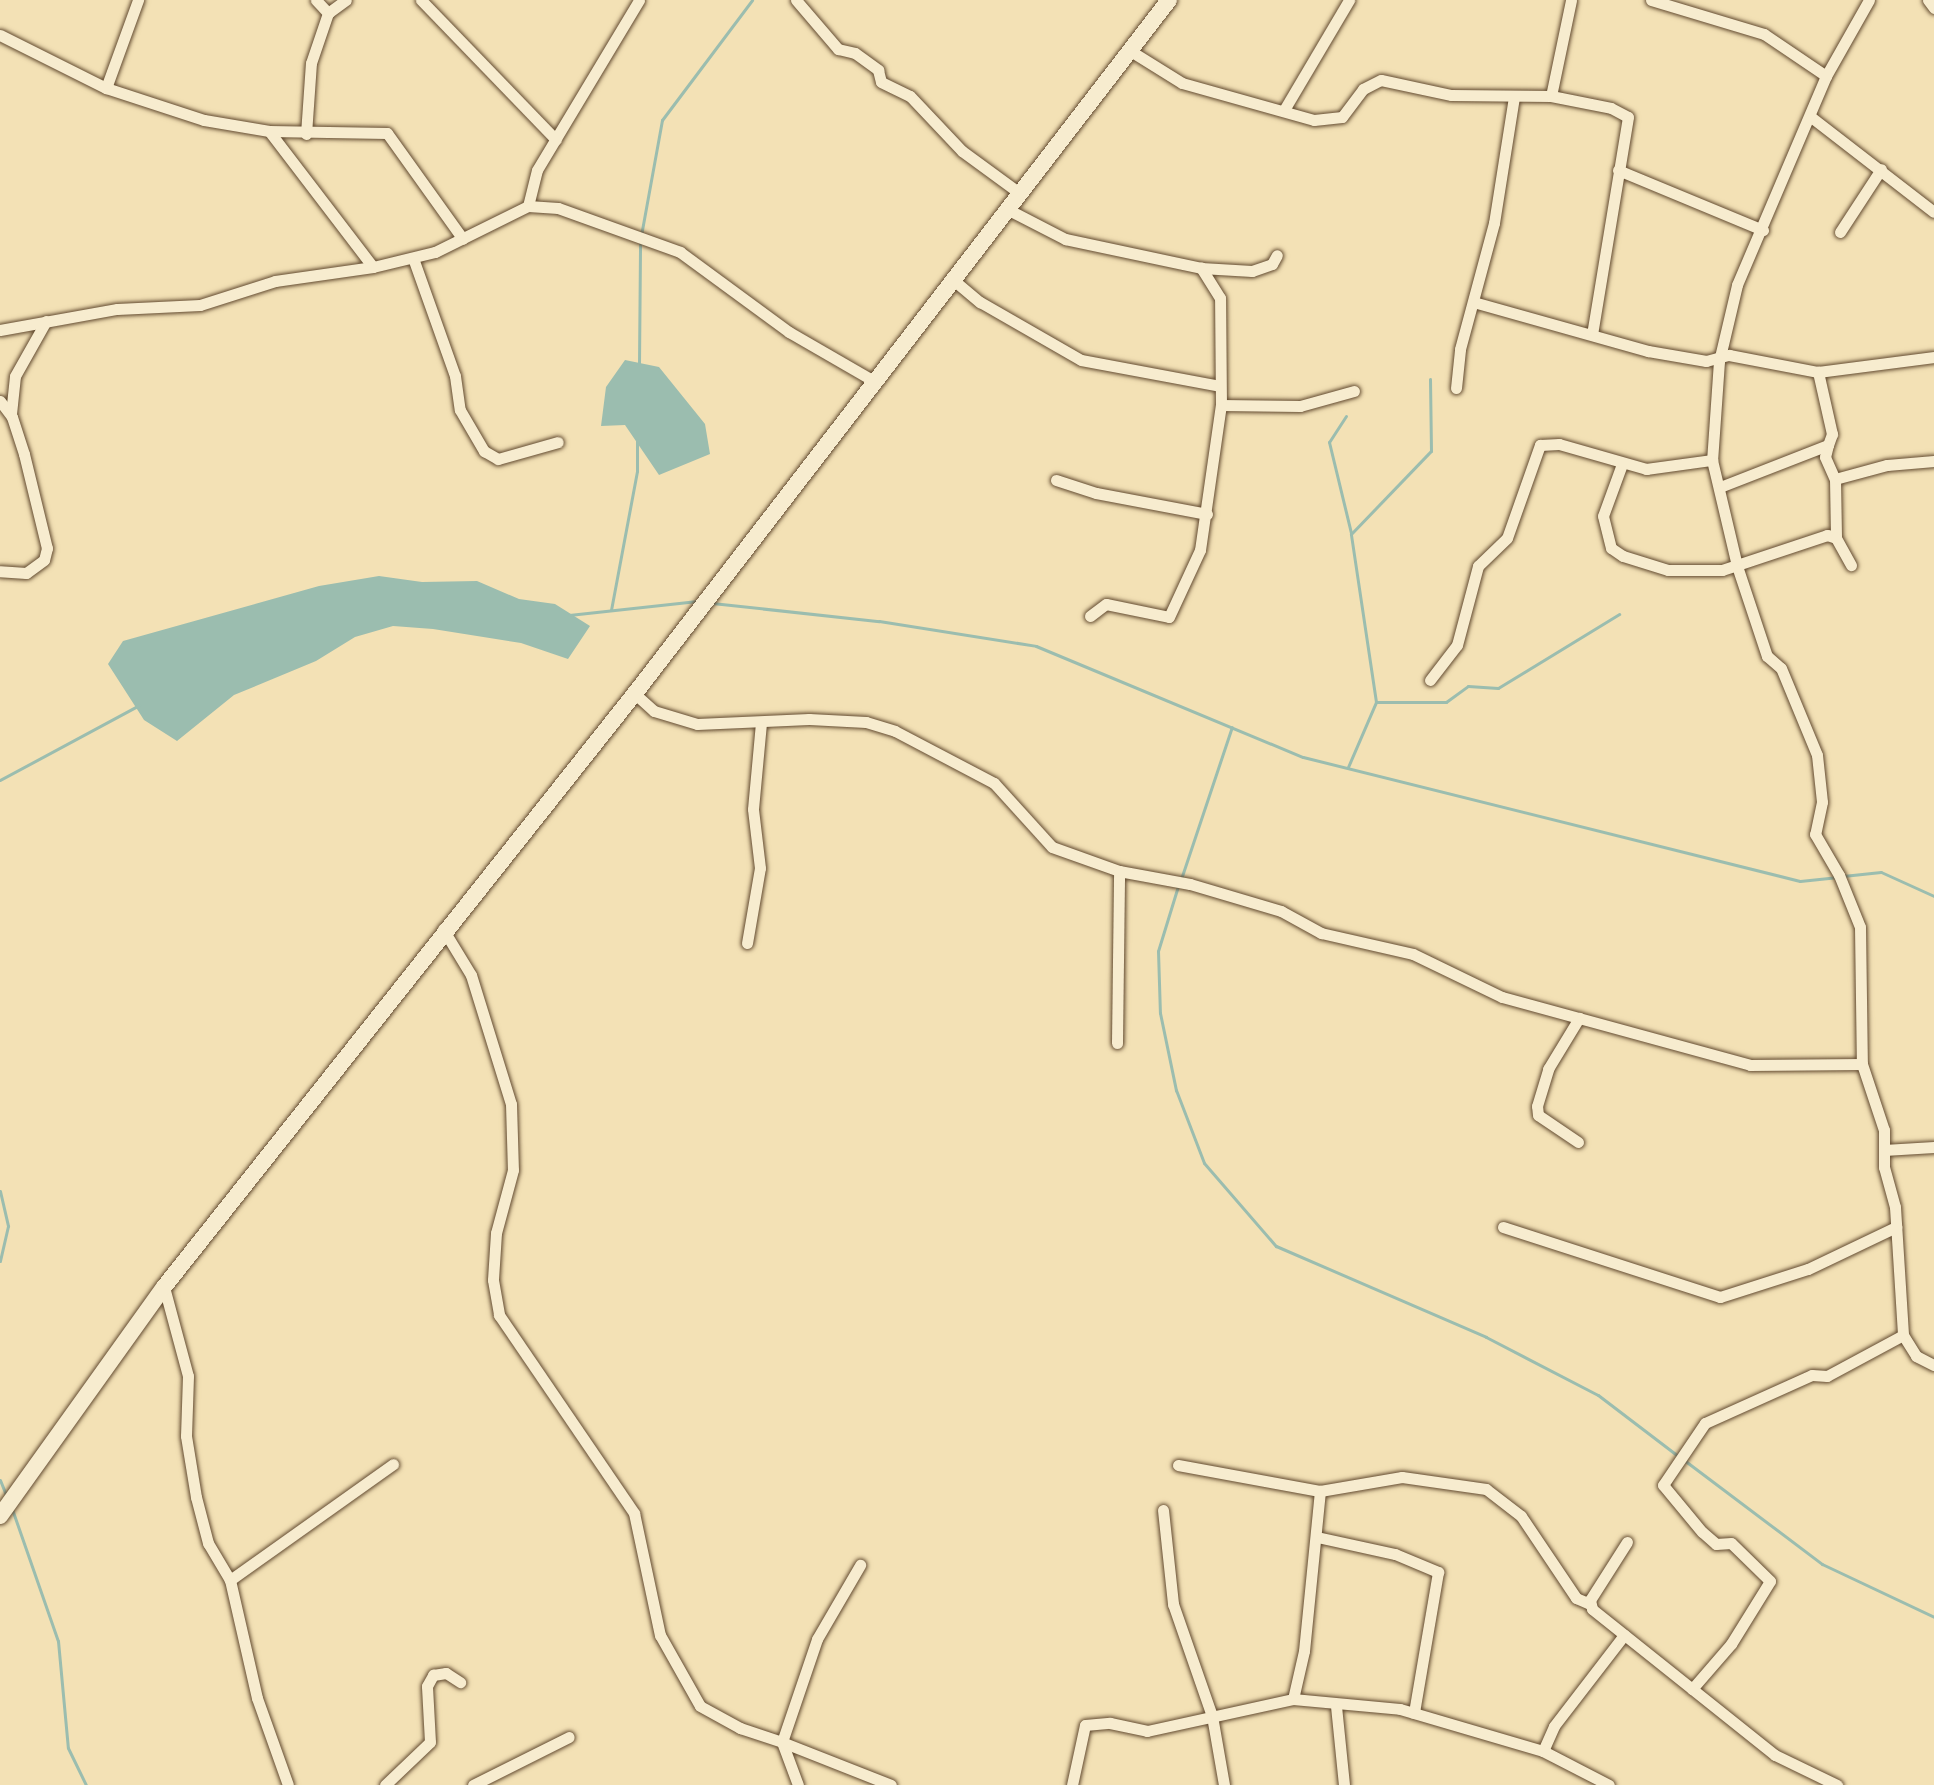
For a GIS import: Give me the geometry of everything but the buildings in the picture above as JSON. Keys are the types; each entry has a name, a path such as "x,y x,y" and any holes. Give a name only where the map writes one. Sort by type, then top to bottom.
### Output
{"main road":[{"path":"0,1516 164,1287 443,929 634,693 1005,208 1169,0"}],"street":[{"path":"106,88 138,0"},
{"path":"316,0 328,13"},
{"path":"306,134 311,63 328,13 346,0"},
{"path":"421,0 556,140"},
{"path":"528,206 537,170 639,0"},
{"path":"796,0 838,49 855,53 878,70 881,82 910,96 962,151 1018,192"},
{"path":"1284,110 1349,0"},
{"path":"1551,96 1571,0"},
{"path":"1651,0 1764,34 1826,76"},
{"path":"1869,0 1826,76 1737,285 1719,361 1712,460 1737,566 1767,656 1781,668 1817,755 1822,802 1815,834 1839,875 1860,927 1862,1064 1884,1130 1884,1150 1896,1227 1903,1335 1916,1356 1934,1365"},
{"path":"1928,0 1934,8"},
{"path":"0,35 106,88 204,120 306,134 373,131 394,138 463,239"},
{"path":"1129,50 1182,83 1331,120 1351,109 1372,81 1381,80 1451,95 1551,96 1624,113 1628,122 1592,334"},
{"path":"1456,388 1460,349 1477,303 1476,285 1494,223 1514,97"},
{"path":"1811,117 1934,212"},
{"path":"269,131 373,267"},
{"path":"1840,232 1881,169"},
{"path":"1618,170 1763,230"},
{"path":"0,330 117,309 200,305 275,281 413,258 463,239 528,206 572,213 680,252 789,332 874,381"},
{"path":"1005,208 1065,239 1201,268 1252,271 1272,264 1277,255"},
{"path":"413,258 455,376 460,410 484,451 498,459 558,442"},
{"path":"1090,616 1106,604 1133,613 1173,614 1200,550 1221,405 1220,298 1201,268"},
{"path":"951,278 980,302 1081,360 1220,386"},
{"path":"1477,303 1648,351 1719,361 1729,355 1818,372 1934,357"},
{"path":"0,571 26,573 44,560 47,548 12,417 15,376 47,320"},
{"path":"1818,372 1832,434 1825,457 1835,479 1836,538 1851,565"},
{"path":"1221,405 1300,406 1354,391"},
{"path":"0,401 12,417"},
{"path":"1430,680 1457,645 1481,559 1507,538 1540,445 1570,446 1622,464 1666,469 1712,460"},
{"path":"1720,487 1828,445"},
{"path":"1835,479 1887,465 1934,461"},
{"path":"1622,464 1603,516 1611,548 1668,570 1737,566 1816,538 1836,538"},
{"path":"1056,480 1096,493 1207,514"},
{"path":"634,693 654,711 697,724 866,722 895,731 994,783 1052,847 1119,871 1190,884 1281,911 1321,933 1413,954 1502,997 1750,1065 1862,1064"},
{"path":"747,943 760,868 753,809 761,723"},
{"path":"1117,1043 1119,871"},
{"path":"443,929 471,975 511,1104 513,1170 496,1233 493,1280 499,1315 634,1513 660,1635 700,1706 740,1728 891,1785"},
{"path":"1578,1142 1538,1115 1537,1106 1548,1069 1579,1018"},
{"path":"1884,1150 1934,1147"},
{"path":"1503,1227 1720,1297 1808,1269 1896,1227"},
{"path":"164,1287 188,1376 186,1436 196,1497 208,1543 230,1580 257,1698 288,1785"},
{"path":"1692,1689 1731,1644 1770,1581 1731,1543 1716,1544 1702,1532 1663,1485 1705,1423 1812,1375 1827,1376 1903,1335"},
{"path":"230,1580 393,1464"},
{"path":"1178,1465 1320,1491 1402,1477 1486,1489 1521,1516 1576,1598 1590,1604 1624,1635 1775,1755 1837,1785"},
{"path":"1293,1699 1304,1651 1320,1491"},
{"path":"1163,1510 1173,1604 1212,1716 1224,1785"},
{"path":"1317,1537 1395,1554 1438,1572 1414,1713"},
{"path":"1590,1604 1627,1542"},
{"path":"798,1785 782,1742 817,1639 860,1565"},
{"path":"1543,1751 1554,1726 1624,1635"},
{"path":"385,1785 430,1742 427,1686 433,1675 446,1673 460,1682"},
{"path":"1072,1785 1085,1725 1110,1723 1147,1731 1293,1699 1414,1713 1543,1751 1609,1785"},
{"path":"1336,1706 1344,1785"},
{"path":"473,1785 569,1737"}],"shaded area":[{"path":"625,360 659,367 705,424 710,454 659,475 625,425 601,426 606,387"},
{"path":"379,576 422,582 477,581 519,599 555,604 590,626 568,659 521,643 393,626 355,637 316,661 234,695 177,741 144,720 108,664 123,641 319,586"}],"waterway":[{"path":"639,364 640,241 662,120 752,0"},
{"path":"1348,767 1376,702 1351,534 1431,451 1430,379"},
{"path":"1346,416 1329,442 1351,533"},
{"path":"611,610 637,471 637,440"},
{"path":"569,615 697,601"},
{"path":"712,603 879,621 1036,646 1303,757 1800,881 1836,877"},
{"path":"1376,702 1446,702 1468,686 1498,688 1619,614"},
{"path":"0,780 139,705"},
{"path":"1181,879 1232,727"},
{"path":"1843,876 1881,872 1934,896"},
{"path":"1178,886 1158,951 1160,1013 1176,1090 1204,1163 1276,1246 1486,1337 1598,1395 1678,1456"},
{"path":"0,1191 8,1226 0,1261"},
{"path":"1684,1460 1822,1564 1934,1617"},
{"path":"0,1480 6,1495"},
{"path":"12,1509 58,1641 68,1748 86,1785"}]}
